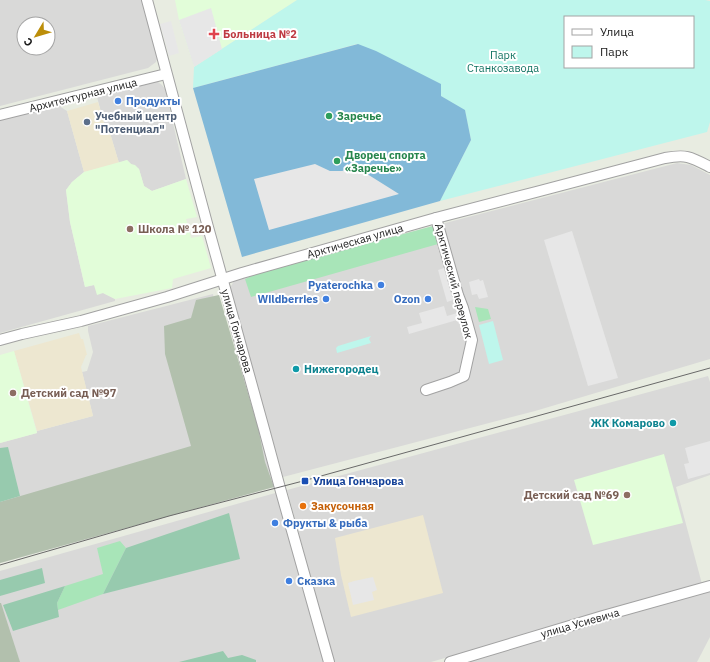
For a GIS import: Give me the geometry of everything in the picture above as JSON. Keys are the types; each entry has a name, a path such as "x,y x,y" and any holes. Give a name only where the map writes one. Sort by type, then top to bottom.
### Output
{"street":[{"name":"улица Гончарова","path":"147,0 222,279 329,662"},
{"name":"Архитектурная улица","path":"0,115 166,74"},
{"name":"Арктическая улица","path":"0,340 81,321 167,297 242,273 436,218 675,156 692,158 710,167"},
{"name":"Арктический переулок","path":"426,390 464,376 472,340 436,218"},
{"name":"улица Усиевича","path":"450,662 603,616 710,586"}],"shaded area":[{"path":"0,0 144,0 158,56 156,62 148,68 0,106"},
{"name":"Больница №2","path":"175,0 297,0 194,67 179,20"},
{"path":"211,8 222,49 194,67 179,20"},
{"path":"171,21 179,53 169,56 160,24"},
{"name":"Дворец спорта «Заречье»","path":"358,44 376,51 441,84 441,96 465,110 471,140 440,201 242,257 193,88"},
{"path":"158,82 165,89 186,179 152,191 144,186 139,169 127,160 119,163 110,133 107,134 97,97"},
{"path":"98,102 107,133 110,133 119,163 84,172 67,111"},
{"path":"59,106 67,111 84,172 72,182 66,190 70,222 85,287 94,285 103,293 115,299 115,301 0,333 0,120"},
{"name":"Школа № 120","path":"127,160 139,169 144,186 152,191 186,179 197,217 186,219 191,238 202,236 211,268 173,279 172,288 115,299 103,293 97,295 94,285 85,287 70,222 66,190 72,182 84,172"},
{"path":"677,163 691,165 710,175 710,359 535,411 283,477 231,290 231,286 234,281 248,274"},
{"path":"315,164 330,171 342,171 356,167 399,194 269,230 254,179"},
{"path":"433,226 434,231 438,232 438,244 251,297 245,279 256,274"},
{"path":"572,231 618,378 588,386 544,240"},
{"path":"444,268 453,300 447,302 438,270"},
{"path":"479,279 480,281 483,280 488,297 479,299 477,294 472,295 469,282"},
{"path":"213,294 215,306 258,427 274,487 0,563 0,443 37,433 37,431 93,416 82,372 87,371 93,352 88,326"},
{"path":"219,295 258,427 265,462 274,487 0,563 0,502 191,446 165,354 164,326 191,318 196,300"},
{"path":"444,306 447,316 461,312 464,323 459,324 457,320 409,334 407,327 422,323 419,313"},
{"path":"475,307 488,309 491,319 479,322"},
{"path":"79,333 81,339 83,339 87,355 81,367 93,416 37,431 14,351"},
{"name":"Детский сад №97","path":"14,351 37,433 0,443 0,355"},
{"path":"708,376 710,382 710,475 676,487 702,584 431,662 334,662 287,490"},
{"path":"710,441 710,473 688,479 684,464 689,463 685,448"},
{"path":"8,447 20,496 0,502 0,448"},
{"name":"Детский сад №69","path":"664,454 683,523 593,545 574,480"},
{"path":"279,492 328,662 0,662 0,571"},
{"path":"229,513 240,559 103,594 126,548"},
{"path":"423,515 443,593 351,617 341,575 335,538"},
{"path":"120,541 126,548 103,594 58,610 57,603 65,586 103,574 97,548"},
{"path":"42,568 45,583 0,596 0,580"},
{"path":"373,577 377,590 372,592 374,600 353,605 348,583"},
{"path":"65,586 57,603 59,617 13,631 3,605"},
{"path":"710,591 710,637 697,662 454,662"},
{"path":"1,603 20,662 0,662"},
{"path":"223,651 228,658 242,655 256,660 256,662 179,662"}],"green space":[{"name":"Парк Станкозавода","path":"297,0 710,1 710,122 707,132 440,201 471,140 465,111 357,44 193,88 194,67"},
{"path":"493,321 503,360 489,364 479,325"},
{"path":"371,336 369,339 371,343 337,353 336,348 338,346"}],"tram line":[{"path":"0,565 169,516 303,481 710,368"}],"place":[{"name":"Больница №2","path":"214,34"},
{"name":"Продукты","path":"118,101"},
{"name":"Заречье","path":"329,116"},
{"name":"Учебный центр \"Потенциал\"","path":"87,122"},
{"name":"Дворец спорта «Заречье»","path":"337,161"},
{"name":"Школа № 120","path":"130,229"},
{"name":"Pyaterochka","path":"381,285"},
{"name":"Wildberries","path":"326,299"},
{"name":"Ozon","path":"428,299"},
{"name":"Нижегородец","path":"296,369"},
{"name":"Детский сад №97","path":"13,393"},
{"name":"ЖК Комарово","path":"673,423"},
{"name":"Улица Гончарова","path":"305,481"},
{"name":"Детский сад №69","path":"627,495"},
{"name":"Закусочная","path":"303,506"},
{"name":"Фрукты & рыба","path":"275,523"},
{"name":"Сказка","path":"289,581"}]}
